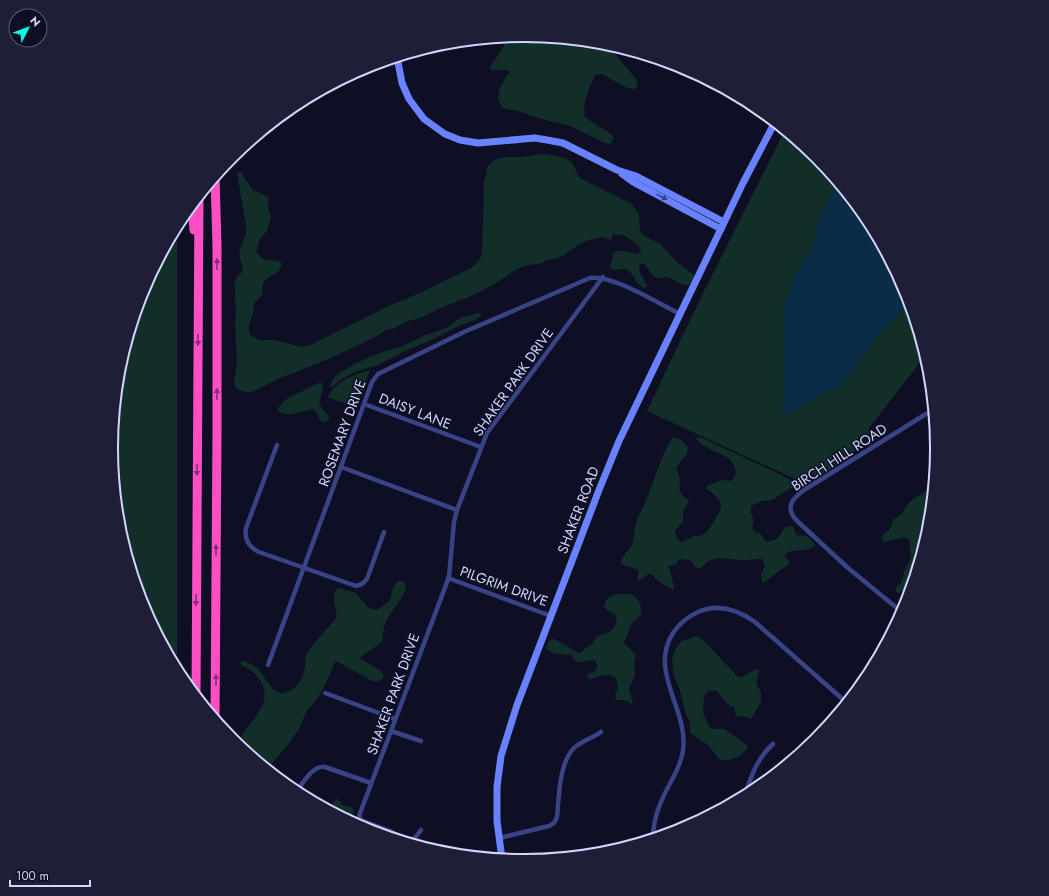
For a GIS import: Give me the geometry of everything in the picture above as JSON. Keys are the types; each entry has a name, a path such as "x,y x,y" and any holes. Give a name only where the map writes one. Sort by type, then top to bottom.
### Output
{"highway":[{"path":"215,185 217,246 217,433 215,711"},
{"path":"196,687 199,205"},
{"path":"193,214 198,301"}],"main road":[{"path":"398,63 402,83 409,99 424,119 445,134 460,140 478,143 529,138 552,140 572,147 617,170 633,182 723,226"},
{"name":"SHAKER ROAD","path":"501,853 497,812 497,787 502,756 511,722 616,447 741,187 773,127"}],"street":[{"name":"ROSEMARY DRIVE","path":"268,665 373,380 381,371 464,332 582,280 593,277 603,277"},
{"path":"603,277 615,281 680,314"},
{"name":"SHAKER PARK DRIVE","path":"384,829 360,818 360,815 448,578 454,522 457,510 481,447 489,430 603,277"},
{"name":"DAISY LANE","path":"364,404 481,447"},
{"name":"BIRCH HILL ROAD","path":"897,609 848,568 800,524 792,514 791,507 794,498 804,490 929,412"},
{"path":"277,445 247,525 246,536 249,544 257,551 353,586 361,585 368,578 384,532"},
{"path":"341,467 457,510"},
{"name":"PILGRIM DRIVE","path":"448,578 551,616"},
{"path":"654,832 656,812 680,764 683,752 684,742 682,730 664,662 667,645 674,631 685,619 699,612 715,608 728,609 742,614 755,622 844,699"},
{"path":"325,694 395,719"},
{"path":"391,730 421,741"},
{"path":"499,838 549,826 554,823 557,817 563,769 567,759 576,747 601,732"},
{"path":"747,788 760,759 773,744"},
{"path":"300,787 314,770 320,766 371,783"},
{"path":"414,838 421,830"}],"green space":[{"path":"524,42 577,45 613,52 637,80 637,86 635,89 630,89 604,75 595,75 584,106 585,117 614,137 611,144 605,143 570,126 502,107 498,100 499,90 509,71 491,70 490,67 506,43"},
{"path":"783,135 812,161 830,180 862,222 889,268 900,293 909,317 921,361 869,428 871,430 851,456 809,483 804,483 647,411 701,297"},
{"path":"542,154 559,156 571,161 580,178 632,204 639,214 640,231 643,235 660,244 677,262 693,274 694,277 689,285 683,285 669,277 657,278 643,263 639,265 640,273 647,285 643,288 638,284 629,270 613,270 609,266 613,259 612,254 623,251 636,254 640,253 641,249 636,243 625,236 617,234 613,235 611,240 602,237 589,240 578,245 561,257 515,270 493,285 469,297 438,309 423,317 405,322 395,328 386,330 373,338 335,356 282,377 250,393 239,390 235,387 234,382 237,362 235,282 237,277 243,271 239,252 246,234 237,173 241,172 252,189 268,197 268,208 271,217 267,231 260,239 256,251 265,260 281,262 278,272 266,279 264,282 261,295 254,304 249,327 251,336 260,340 273,340 302,347 308,346 471,268 477,263 482,255 484,181 488,166 500,158"},
{"path":"177,238 177,658 160,628 149,603 132,553 122,501 118,448 122,395 132,343 149,293 160,268"},
{"path":"478,313 481,314 481,316 475,320 407,350 378,365 355,372 342,379 332,387 330,386 335,376 354,364 446,328 460,318"},
{"path":"370,370 356,407 327,397 336,386 346,379"},
{"path":"321,382 323,387 319,404 329,417 327,421 323,422 320,420 314,409 291,414 278,411 278,408 285,400"},
{"path":"674,437 682,440 688,448 687,454 676,468 680,478 680,491 689,502 683,511 683,521 675,531 676,537 681,542 684,542 694,536 704,534 712,525 721,508 719,500 707,489 706,486 722,480 731,481 736,475 735,468 731,461 725,456 702,444 696,438 700,437 802,484 802,486 789,489 772,500 761,501 751,506 753,519 752,528 755,532 760,533 765,541 772,541 781,534 784,528 790,526 794,527 796,535 808,537 815,544 814,546 806,550 787,553 785,556 789,564 763,583 761,575 765,565 762,559 741,560 718,558 709,561 699,569 695,567 691,560 679,559 677,563 668,567 672,577 673,590 658,581 651,574 648,574 639,581 637,580 638,570 621,564 621,561 632,544 638,517 670,441"},
{"path":"928,490 923,527 917,553 906,588 898,593 896,592 896,588 902,581 904,572 911,558 909,540 905,537 884,542 881,537 890,529 893,520 902,514 907,505 913,499"},
{"path":"398,581 404,582 406,585 401,599 386,621 382,642 359,658 380,670 384,675 382,679 378,682 372,681 338,662 335,662 318,698 306,712 299,729 271,765 241,739 262,706 264,691 261,682 255,674 251,670 242,666 240,662 245,661 257,668 273,689 282,694 287,692 295,687 300,681 305,668 305,659 307,654 336,617 334,595 338,588 355,593 368,607 377,610 390,601 393,587"},
{"path":"617,594 633,595 638,599 641,609 641,615 632,623 624,643 636,655 634,662 635,675 629,689 632,704 625,700 616,700 615,695 618,686 617,681 612,676 598,676 591,679 587,677 588,674 595,671 597,668 597,664 594,660 578,662 572,655 554,653 548,651 546,648 548,643 554,639 579,653 592,644 597,636 612,630 616,624 616,615 604,607 608,598"},
{"path":"696,636 701,638 738,677 742,677 755,669 759,670 756,683 761,692 761,702 751,719 742,716 736,717 734,707 727,704 717,691 708,691 704,696 703,712 709,727 713,729 724,729 747,745 747,749 744,752 731,760 720,760 708,745 690,733 690,722 686,715 680,690 674,676 672,658 676,648 682,641"},
{"path":"337,798 342,805 353,808 353,815 332,805"}],"water":[{"path":"838,190 862,222 889,268 905,305 894,321 879,332 868,350 842,384 783,416 784,304 798,271 812,246 819,221 830,197"}]}
